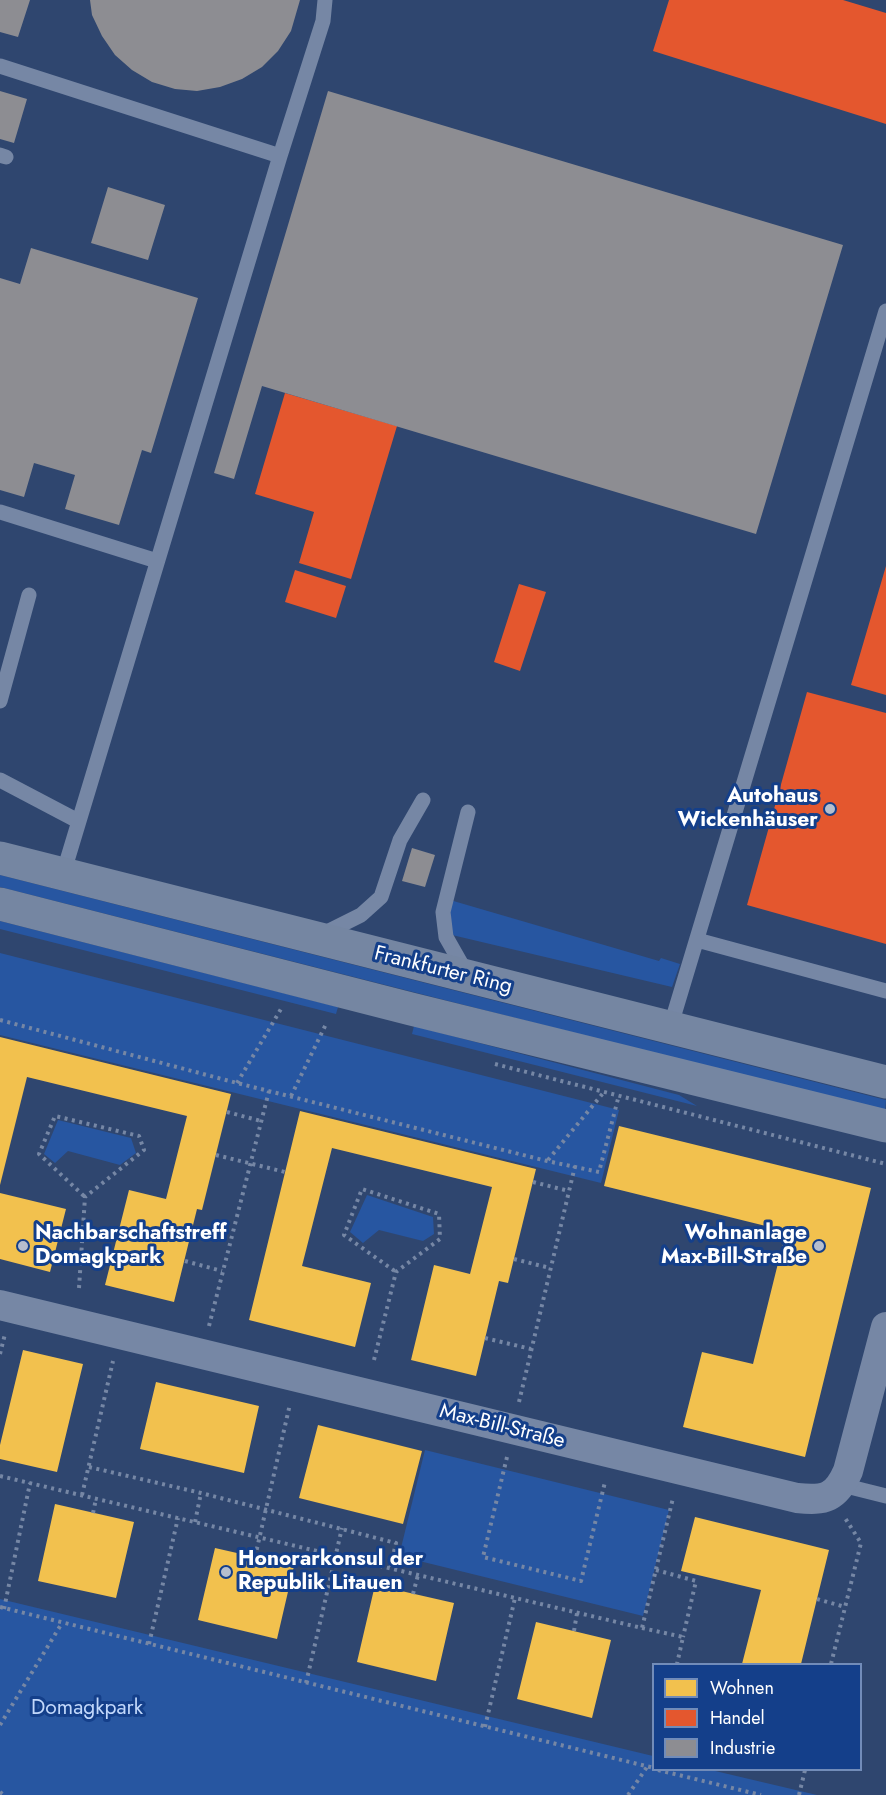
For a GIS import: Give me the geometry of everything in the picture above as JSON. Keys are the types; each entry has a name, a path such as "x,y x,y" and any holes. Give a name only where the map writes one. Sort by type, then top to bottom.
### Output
{"main road":[{"name":"Frankfurter Ring","path":"0,858 886,1082"},
{"name":"Frankfurter Ring","path":"0,904 411,1009 886,1126"}],"street":[{"name":"Max-Bill-Straße","path":"0,1305 202,1353 509,1444 797,1498 814,1500 836,1491"},
{"path":"836,1491 848,1471 886,1327"}],"lane":[{"path":"63,874 323,21 325,0"},
{"path":"0,66 280,156"},
{"path":"670,1028 886,311"},
{"path":"0,512 158,561"},
{"path":"0,700 29,595"},
{"path":"0,780 78,821"},
{"path":"315,938 361,915 381,897 400,840 423,800"},
{"path":"468,812 443,912 446,937 468,977"},
{"path":"697,940 886,991"},
{"path":"836,1491 886,1496"}],"path":[{"path":"237,1083 281,1009"},
{"path":"0,1020 237,1083 599,1172 619,1095"},
{"path":"291,1096 327,1022"},
{"path":"202,1353 269,1091"},
{"path":"547,1161 605,1092"},
{"path":"227,1112 261,1121"},
{"path":"79,1288 85,1197 144,1150 139,1136 55,1116 39,1154 85,1197"},
{"path":"216,1155 285,1172"},
{"path":"575,1166 483,1557 581,1581 605,1481"},
{"path":"533,1182 569,1191"},
{"path":"374,1360 396,1272 440,1239 439,1214 362,1189 344,1235 396,1272"},
{"path":"514,1259 550,1268"},
{"path":"184,1261 222,1272"},
{"path":"485,1338 531,1349"},
{"path":"82,1495 113,1361"},
{"path":"255,1557 290,1404"},
{"path":"89,1467 396,1543 390,1569"},
{"path":"0,1476 683,1637"},
{"path":"30,1483 2,1608 651,1768 628,1795"},
{"path":"832,1663 861,1543 836,1491"},
{"path":"195,1522 201,1493"},
{"path":"642,1629 674,1497"},
{"path":"93,1513 96,1499"},
{"path":"148,1644 178,1518"},
{"path":"306,1683 342,1528"},
{"path":"656,1570 696,1581 677,1663"},
{"path":"413,1594 418,1575"},
{"path":"485,1727 515,1598"},
{"path":"817,1599 846,1607"},
{"path":"574,1631 577,1613"},
{"path":"0,1725 62,1623"},
{"path":"662,1771 761,1795"},
{"path":"799,1795 805,1771"},
{"path":"0,1792 4,1795"}],"green space":[{"path":"0,875 886,1100 885,1112 0,887"},
{"path":"450,900 659,961 661,958 680,964 672,987 452,935 449,920"},
{"path":"0,921 338,1007 336,1014 0,929"},
{"path":"0,953 619,1110 601,1183 0,1035"},
{"path":"414,1026 679,1095 697,1106 412,1034"},
{"path":"58,1120 131,1138 136,1153 120,1165 68,1151 55,1163 44,1154"},
{"path":"367,1195 433,1217 434,1234 423,1241 379,1230 363,1243 350,1232"},
{"path":"425,1450 669,1510 643,1616 399,1556"},
{"name":"Domagkpark","path":"0,1599 652,1756 652,1771 715,1771 817,1795 0,1795"}],"building: Wohnen":[{"path":"0,1037 231,1094 202,1210 197,1209 174,1302 105,1285 129,1190 166,1199 187,1116 27,1077 0,1185"},
{"path":"300,1111 536,1169 508,1283 499,1281 476,1376 411,1360 434,1265 470,1274 492,1187 332,1148 302,1266 371,1283 355,1347 249,1320"},
{"name":"Wohnanlage Max-Bill-Straße","path":"619,1126 871,1188 805,1457 683,1427 702,1352 753,1364 786,1231 604,1186"},
{"path":"0,1193 66,1209 50,1272 0,1259"},
{"path":"23,1350 83,1364 57,1472 0,1459 0,1445"},
{"path":"156,1382 259,1406 244,1473 140,1449"},
{"path":"318,1425 422,1451 403,1524 299,1498"},
{"path":"55,1504 134,1522 116,1598 38,1581"},
{"path":"695,1517 829,1550 801,1663 742,1663 761,1590 681,1571"},
{"path":"215,1548 294,1566 277,1639 198,1620"},
{"path":"375,1585 454,1603 436,1681 357,1662"},
{"path":"536,1622 611,1640 592,1718 517,1699"}],"building: Handel":[{"path":"669,0 843,0 886,13 886,124 653,51"},
{"path":"285,393 397,426 351,579 299,563 314,512 255,494"},
{"path":"886,566 886,695 851,685"},
{"path":"295,570 346,586 336,618 285,602"},
{"path":"519,584 546,592 520,671 494,662"},
{"name":"Autohaus Wickenhäuser","path":"807,692 886,713 886,944 747,905"}],"building: Industrie":[{"path":"0,0 30,0 18,37 0,32"},
{"path":"90,0 300,0 291,31 278,51 262,67 242,79 220,87 197,91 175,89 152,82 132,70 115,55 102,36 92,15"},
{"path":"0,91 27,99 14,143 0,139"},
{"path":"328,91 843,245 756,534 262,386 234,479 214,473"},
{"path":"108,187 165,205 148,260 91,243"},
{"path":"31,248 198,298 151,453 142,450 119,525 65,509 75,475 34,463 24,497 0,490 0,278 20,284"},
{"path":"412,848 435,855 425,887 402,881"}],"place":[{"name":"Autohaus Wickenhäuser","path":"830,809"},
{"name":"Nachbarschaftstreff Domagkpark","path":"23,1246"},
{"name":"Wohnanlage Max-Bill-Straße","path":"819,1246"},
{"name":"Honorarkonsul der Republik Litauen","path":"226,1572"}]}
